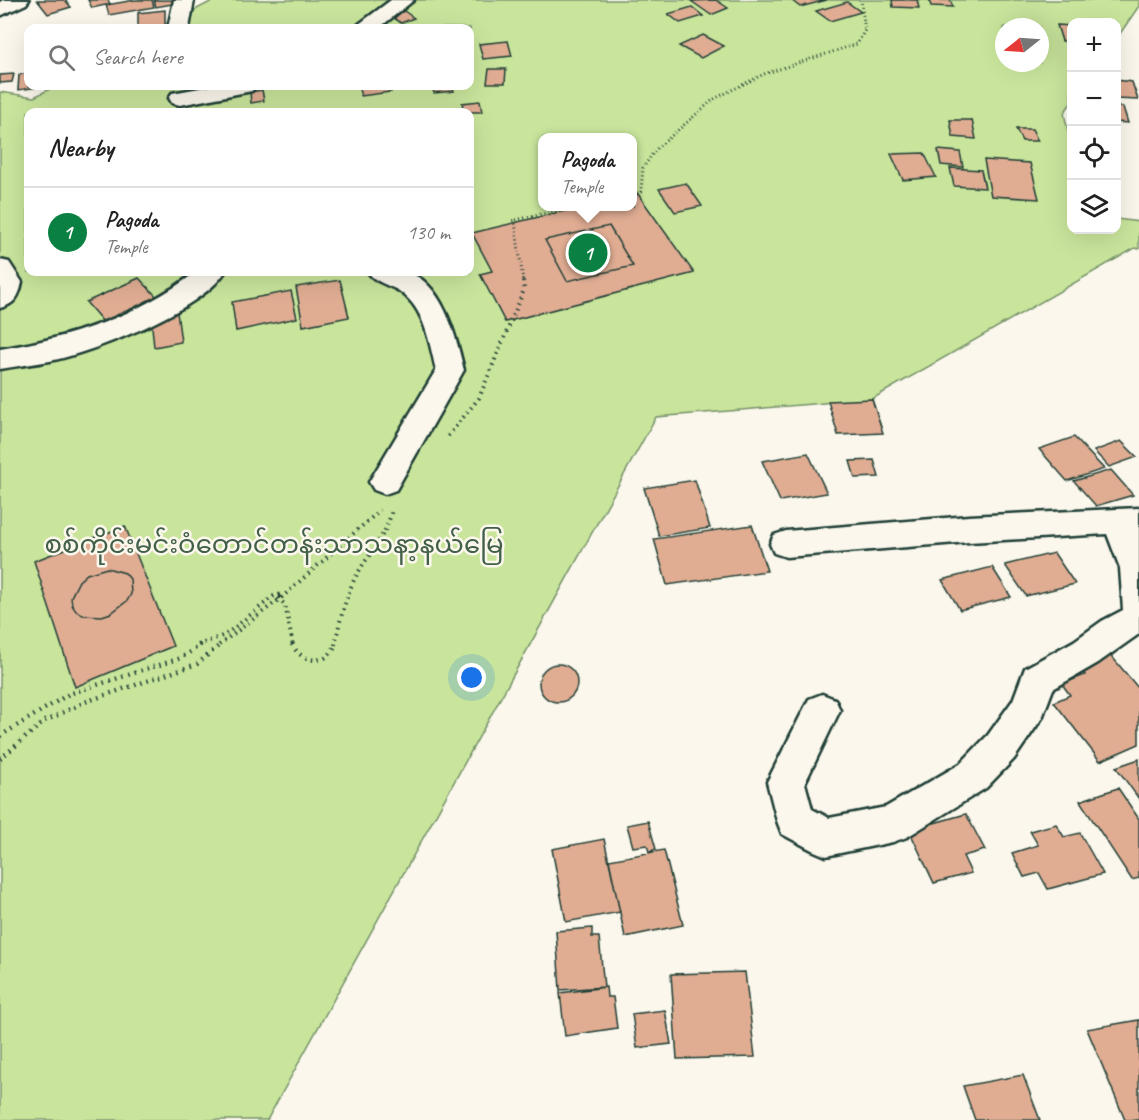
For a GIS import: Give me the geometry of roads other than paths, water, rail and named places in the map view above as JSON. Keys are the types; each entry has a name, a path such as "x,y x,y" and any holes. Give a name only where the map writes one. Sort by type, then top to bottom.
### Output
{"street":[{"path":"0,10 19,0"},
{"path":"180,24 184,0"},
{"path":"371,24 404,0"},
{"path":"185,99 225,90"},
{"path":"0,268 9,282 6,294 0,299"},
{"path":"0,359 51,351 135,322 183,296 207,276"},
{"path":"389,490 450,370 438,323 425,297 407,281 393,276"},
{"path":"786,544 935,532 1129,521 1137,568 1139,607"},
{"path":"822,710 786,782 796,821 826,837 893,824 973,776 1001,747 1029,707 1038,679 1139,618"}],"place":[{"name":"Pagoda","path":"588,253"}],"park label":[{"name":"စစ်ကိုင်းမင်းဝံတောင်တန်းသာသနာ့နယ်မြေ","path":"274,544"}]}
